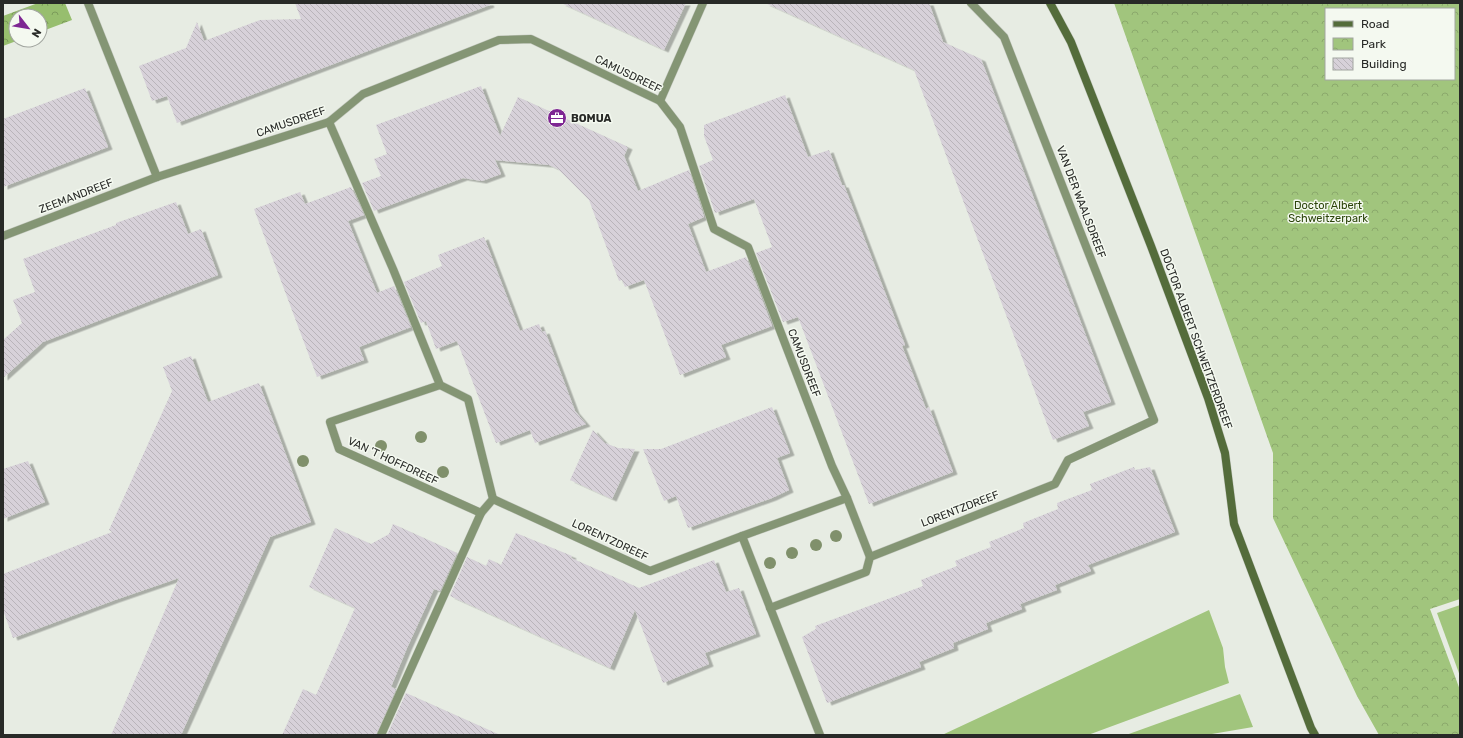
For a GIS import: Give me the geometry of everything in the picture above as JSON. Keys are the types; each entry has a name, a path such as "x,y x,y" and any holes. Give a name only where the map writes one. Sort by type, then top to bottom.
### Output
{"street":[{"path":"88,3 157,177"},
{"path":"660,101 704,3"},
{"name":"VAN DER WAALSDREEF","path":"972,3 1004,37 1154,420"},
{"name":"DOCTOR ALBERT SCHWEITZERDREEF","path":"1050,3 1071,42 1151,246 1208,398 1225,453 1234,524 1311,728 1316,735"},
{"name":"CAMUSDREEF","path":"157,177 329,122 363,94 499,40 531,39 660,101 680,127 714,230 748,247 832,466 847,498 870,557"},
{"path":"329,122 393,269 440,385 468,399 493,499 481,513 381,735"},
{"name":"ZEEMANDREEF","path":"3,236 157,177"},
{"name":"VAN 'T HOFFDREEF","path":"440,385 330,422 334,436 339,449 481,513"},
{"name":"LORENTZDREEF","path":"870,557 1055,484 1068,460 1154,420"},
{"name":"LORENTZDREEF","path":"493,499 650,571 847,498"},
{"path":"742,536 820,735"},
{"path":"770,608 866,572 870,557"}],"green space":[{"path":"38,3 65,3 72,20 48,29 48,8 25,8"},
{"name":"Doctor Albert Schweitzerpark","path":"1114,3 1460,3 1460,599 1430,609 1460,690 1460,735 1379,735 1357,696 1273,518 1273,453"},
{"path":"8,14 8,44 3,46 3,16"},
{"path":"1460,605 1460,676 1437,613"},
{"path":"1209,610 1223,648 1225,667 1229,683 1088,735 942,735"},
{"path":"1240,694 1253,727 1206,735 1126,735"}],"building":[{"path":"295,3 489,3 490,5 177,123 167,96 152,101 139,66 186,48 197,22 204,41 260,20 301,19"},
{"path":"561,3 686,3 664,50"},
{"path":"765,3 929,3 943,42 981,59 1111,402 1083,412 1089,426 1053,440 914,70"},
{"path":"481,86 500,136 518,97 628,147 624,156 638,191 689,170 704,217 688,224 706,272 746,257 772,326 721,345 726,357 680,375 644,280 625,287 622,280 619,281 589,200 558,169 549,165 495,160 501,174 482,181 463,178 374,211 362,183 381,176 374,159 387,154 376,125"},
{"path":"85,88 108,147 3,187 3,119"},
{"path":"785,95 808,157 829,150 842,185 844,185 905,345 902,346 926,409 929,407 953,472 869,504 798,317 783,322 756,253 772,247 754,199 715,213 699,166 713,160 704,136 704,125"},
{"path":"351,187 364,215 348,221 377,293 394,286 411,327 359,347 364,360 317,377 254,209 300,192 305,204"},
{"path":"176,202 188,234 201,229 218,275 43,342 3,378 3,340 22,323 13,300 35,292 23,259 116,225 116,223"},
{"path":"484,237 520,331 539,324 542,332 545,331 575,411 586,424 535,443 530,430 496,443 457,341 436,349 426,321 421,323 404,282 442,266 438,255"},
{"path":"191,356 208,402 259,383 311,522 270,537 181,735 111,735 179,578 13,638 3,610 3,574 112,532 109,530 172,391 163,367"},
{"path":"772,407 790,453 777,458 789,490 772,498 688,528 676,496 664,501 643,449 661,449"},
{"path":"593,430 605,443 618,448 635,449 612,499 570,480"},
{"path":"28,461 45,502 3,519 3,469"},
{"path":"1134,467 1135,470 1150,467 1175,532 1088,565 1091,571 1055,585 1057,590 1020,604 1022,609 986,623 988,629 953,643 954,648 919,662 921,667 827,703 802,637 816,629 815,626 923,586 921,580 957,566 955,561 991,547 989,542 1024,528 1023,523 1058,509 1057,503 1092,490 1090,484"},
{"path":"393,524 457,553 440,591 434,589 407,648 391,687 396,689 376,735 282,735 303,689 316,695 355,608 309,587 335,528 371,544 389,534"},
{"path":"516,533 572,556 571,558 639,588 714,560 726,592 739,588 756,634 705,653 709,664 663,683 635,610 610,668 450,596 467,557 486,566 489,559 501,565"},
{"path":"406,693 500,735 387,735"}],"place":[{"name":"BOMUA","path":"557,118"}]}
